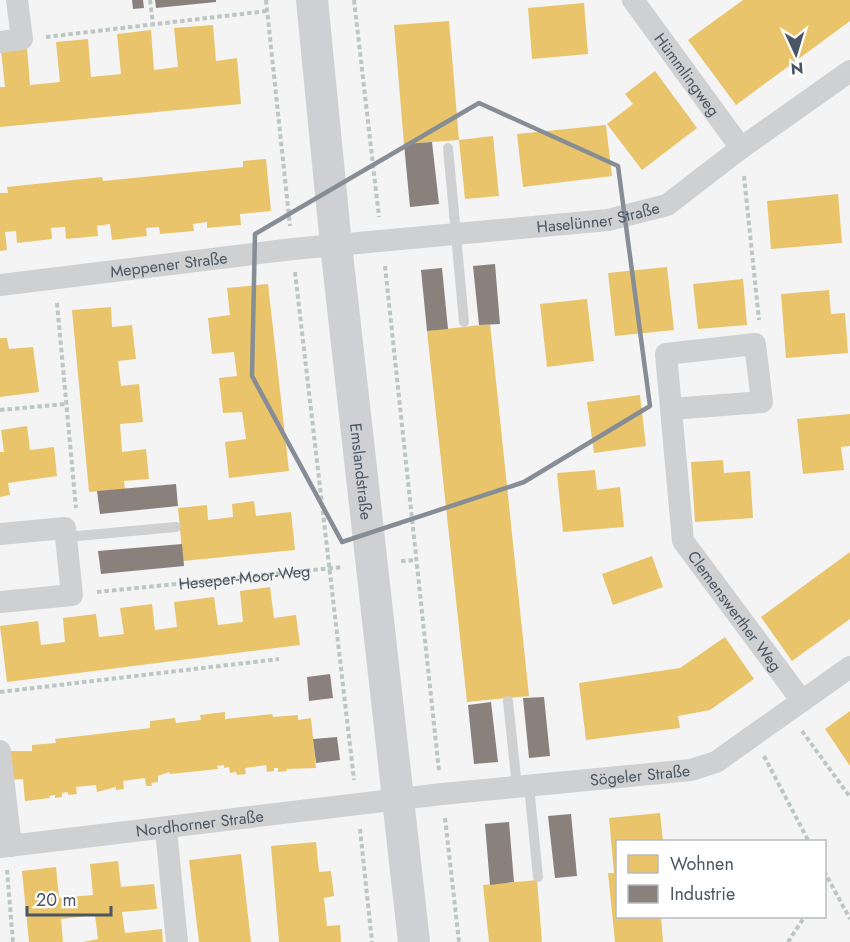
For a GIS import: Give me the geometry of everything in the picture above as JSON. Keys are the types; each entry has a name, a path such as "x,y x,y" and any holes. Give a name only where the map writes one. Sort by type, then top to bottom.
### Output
{"street":[{"path":"11,41 17,0"},
{"name":"Emslandstraße","path":"312,0 336,245 414,942"},
{"name":"Hümmlingweg","path":"633,0 741,148"},
{"name":"Haselünner Straße","path":"336,245 608,220 667,205 741,148 850,71"},
{"name":"Meppener Straße","path":"0,285 336,245"},
{"path":"671,410 762,402 755,345"},
{"name":"Clemenswerther Weg","path":"755,345 666,354 683,541 795,706"},
{"path":"0,534 65,528 73,537 72,595 0,602"},
{"name":"Sögeler Straße","path":"398,800 691,770 716,762 850,667"},
{"path":"0,751 5,846"},
{"name":"Nordhorner Straße","path":"5,846 166,829 398,800"},
{"path":"166,829 177,942"}],"lane":[{"path":"448,148 464,322"},
{"path":"73,537 177,527"},
{"path":"508,701 538,877"}],"path":[{"path":"150,0 153,24"},
{"path":"266,0 372,942"},
{"path":"354,0 459,942"},
{"path":"11,41 267,11"},
{"path":"741,148 760,313 755,345"},
{"path":"54,279 66,404 73,537"},
{"path":"0,410 66,404"},
{"name":"Heseper-Moor-Weg","path":"72,595 416,560"},
{"path":"0,692 279,659"},
{"path":"795,706 850,797"},
{"path":"753,737 808,840"},
{"path":"5,846 13,942"},
{"path":"826,873 850,919"},
{"path":"826,884 829,879"},
{"path":"788,942 804,918"}],"highlighted area":[{"path":"479,103 618,166 650,406 524,482 342,542 252,376 255,234"}],"building: Wohnen":[{"path":"743,0 850,0 850,21 736,105 688,40"},
{"path":"584,3 588,54 532,59 528,8"},
{"path":"449,21 459,140 404,144 394,25"},
{"path":"213,25 216,61 237,58 241,104 0,127 0,87 5,87 1,50 27,48 30,85 60,82 56,42 88,39 91,77 121,74 117,34 151,30 154,70 178,67 174,28"},
{"path":"655,71 697,128 642,170 607,124 633,104 625,94"},
{"path":"606,125 612,176 523,187 517,134"},
{"path":"493,136 499,196 465,199 459,140"},
{"path":"266,159 271,211 240,214 241,225 207,228 207,222 193,224 194,231 160,234 159,227 146,228 147,236 112,240 110,224 97,226 98,236 66,239 65,227 51,228 52,239 17,243 16,231 5,232 7,250 0,251 0,193 8,193 7,187 102,177 103,181 243,167 243,161"},
{"path":"838,194 842,243 771,249 767,201"},
{"path":"667,267 674,330 615,336 608,273"},
{"path":"743,279 747,325 698,329 693,284"},
{"path":"268,284 289,471 229,478 225,442 246,439 242,412 223,413 219,378 237,376 234,352 212,354 208,318 230,315 227,288"},
{"path":"829,290 831,314 845,313 848,353 786,358 781,294"},
{"path":"587,299 594,361 547,367 540,304"},
{"path":"111,307 112,327 132,325 136,359 118,361 121,386 139,384 143,422 120,424 122,452 146,449 149,479 124,481 125,489 89,492 72,310"},
{"path":"490,324 529,696 467,702 427,331"},
{"path":"0,338 7,338 9,349 33,347 39,392 0,397"},
{"path":"640,395 646,446 594,453 587,402"},
{"path":"850,414 850,446 841,447 844,470 803,474 797,419"},
{"path":"27,426 30,450 54,447 57,476 8,483 10,495 0,497 0,452 4,452 1,430"},
{"path":"723,460 724,473 750,471 753,518 695,522 691,462"},
{"path":"595,470 597,490 620,487 624,527 563,532 557,473"},
{"path":"254,501 256,516 291,512 295,550 183,561 178,508 207,505 208,520 233,517 232,504"},
{"path":"850,552 850,619 792,661 761,617"},
{"path":"652,556 663,587 613,605 602,574"},
{"path":"270,587 274,618 296,615 300,645 7,682 0,626 38,621 41,645 65,642 63,618 96,614 99,637 124,634 120,608 152,604 155,630 177,627 174,602 214,597 218,625 243,622 240,591"},
{"path":"725,637 754,679 710,710 678,716 680,728 586,740 579,683 680,668"},
{"path":"850,711 850,766 825,729"},
{"path":"225,712 225,719 272,714 273,717 298,715 298,720 311,718 316,768 286,769 287,771 278,772 278,768 274,768 274,771 267,772 266,765 245,768 246,774 237,775 236,772 230,773 229,767 224,768 224,765 217,766 218,769 170,774 169,772 158,776 158,782 151,783 152,786 146,786 145,778 123,781 124,789 116,790 116,787 97,792 96,785 76,787 77,794 68,795 68,792 62,793 62,797 55,798 55,795 49,796 50,798 25,801 23,779 10,780 7,751 32,751 32,745 56,743 55,739 150,728 150,721 175,718 176,723 201,720 200,715"},
{"path":"660,813 663,840 616,840 616,918 661,918 663,942 615,942 608,873 614,873 609,818"},
{"path":"316,842 319,872 331,871 334,896 324,898 327,926 340,925 341,942 279,942 271,846"},
{"path":"241,854 251,942 199,942 189,860"},
{"path":"118,861 121,887 154,884 157,909 122,912 125,933 162,929 163,942 83,942 98,939 95,915 61,919 63,942 29,942 22,871 56,867 59,898 93,895 90,864"},
{"path":"537,880 542,942 489,942 483,885"}],"building: Industrie":[{"path":"132,0 143,0 144,8 133,9"},
{"path":"155,0 216,0 216,2 156,8"},
{"path":"432,142 439,204 410,207 404,144"},
{"path":"495,264 500,324 479,325 473,266"},
{"path":"442,268 448,329 427,331 421,270"},
{"path":"176,484 178,506 100,514 97,491"},
{"path":"182,544 184,566 101,574 98,551"},
{"path":"330,674 333,698 309,701 307,677"},
{"path":"544,697 550,756 529,758 523,698"},
{"path":"491,702 498,762 474,764 468,705"},
{"path":"337,737 340,760 316,763 313,739"},
{"path":"571,814 577,876 555,878 548,816"},
{"path":"509,822 514,882 490,885 485,824"}]}
